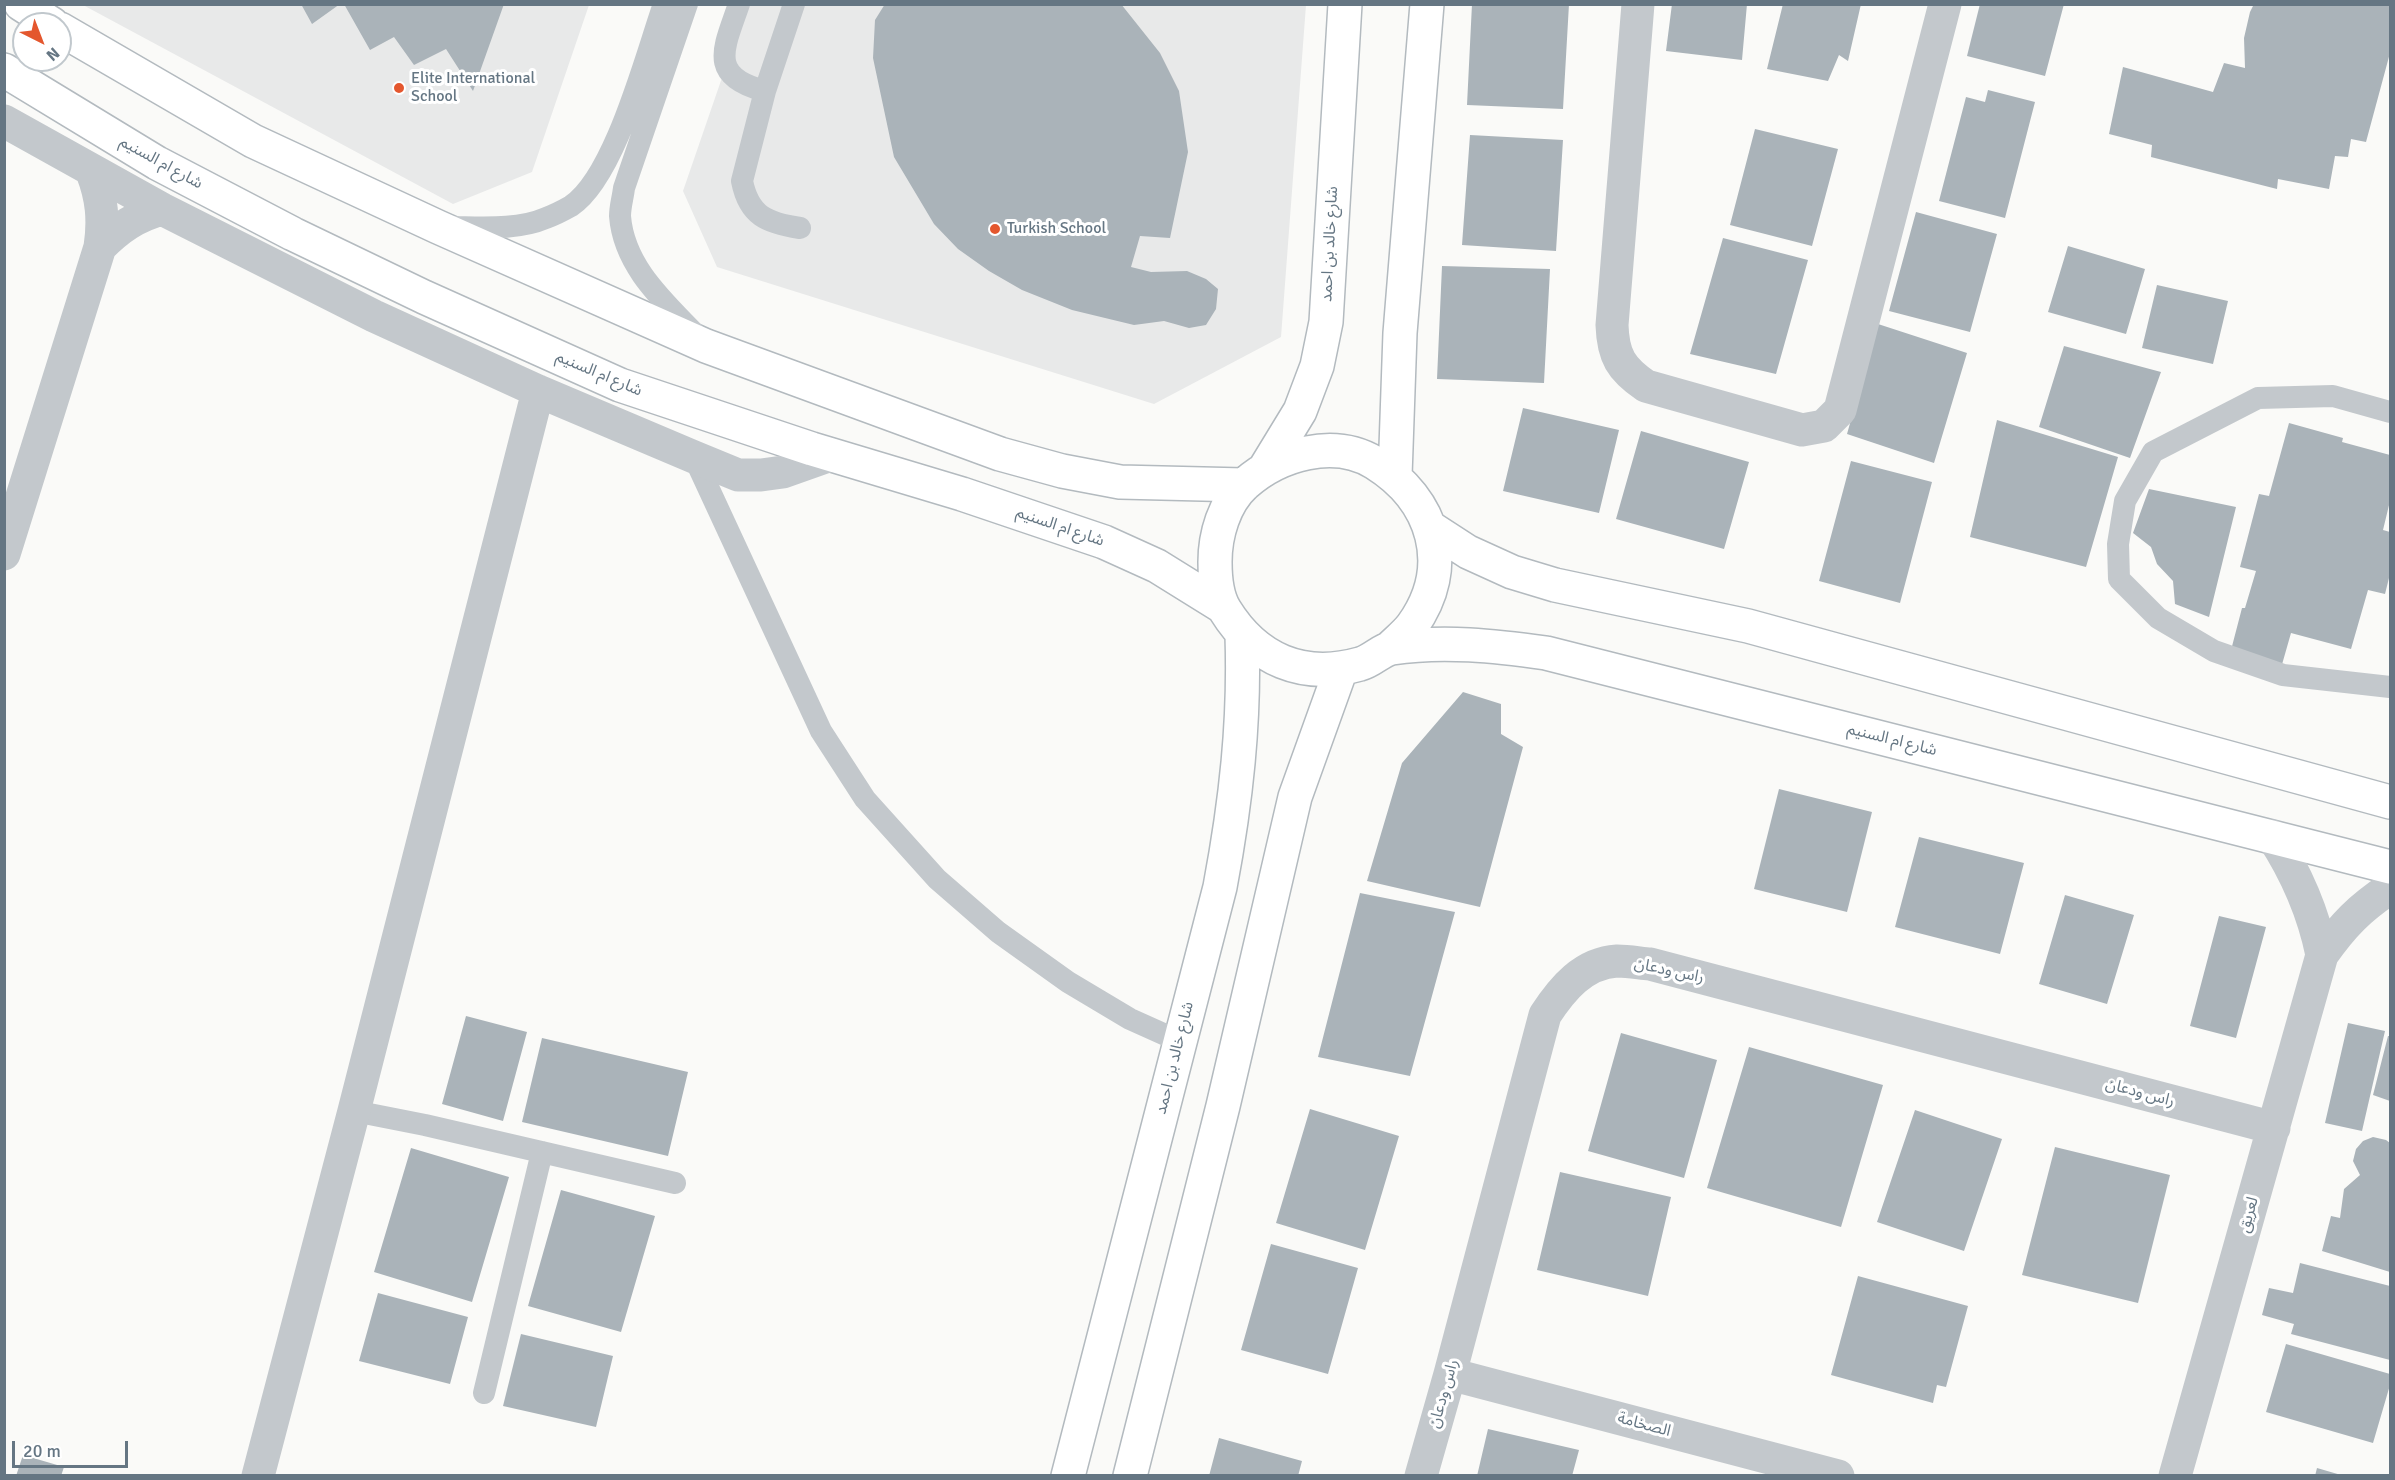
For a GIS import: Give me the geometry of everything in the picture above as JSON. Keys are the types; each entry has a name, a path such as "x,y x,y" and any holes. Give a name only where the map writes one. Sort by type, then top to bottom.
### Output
{"main road":[{"name":"شارع خالد بن احمد","path":"1224,607 1215,576 1215,543 1225,512 1254,477 1300,411 1317,366 1326,322 1345,4"},
{"path":"1395,476 1400,333 1427,4"},
{"path":"72,36 254,141 438,227 706,346 999,453 1062,471 1120,482 1254,477 1300,453 1334,451 1366,458 1395,476 1419,504 1431,528 1436,566 1427,599 1412,627 1390,648 1367,662 1341,669 1305,669 1271,658 1242,635 1224,607"},
{"name":"شارع ام السنيم","path":"4,70 157,163 293,234 423,297 620,385 831,455 962,494 1104,542 1157,566 1224,607"},
{"path":"1431,528 1468,552 1512,572 1555,585 1748,626 2391,802"},
{"name":"شارع خالد بن احمد","path":"1068,1476 1220,887 1233,818 1243,720 1242,635"},
{"name":"شارع ام السنيم","path":"1390,648 1446,645 1496,646 1546,653 2391,867"},
{"path":"1130,1476 1223,1106 1295,797 1341,669"}],"street":[{"path":"1638,4 1612,325 1613,343 1619,361 1631,375 1646,386 1802,430 1824,426 1840,410 1945,4"},
{"path":"4,121 162,209 374,316 538,391 738,475 783,472 831,455"},
{"path":"4,554 100,247 103,228 102,209 92,172"},
{"path":"100,247 128,222 162,209"},
{"path":"258,1476 538,391"},
{"name":"لعريق","path":"2272,836 2290,863 2304,892 2316,923 2322,955"},
{"name":"لعريق","path":"2175,1476 2322,955 2340,928 2363,906 2391,888"},
{"name":"راس ودعان","path":"1421,1476 1545,1015 1562,989 1587,969 1616,961 1650,964 2274,1128"},
{"name":"الصخامة","path":"1450,1374 1838,1476"}],"lane":[{"path":"438,227 508,226 544,219 572,205 597,178 613,148 664,4"},
{"path":"687,4 624,188 620,215 628,249 642,277 706,346"},
{"path":"739,4 723,57 728,71 733,76 749,87 765,92"},
{"path":"794,4 765,92 742,181 753,209 769,221 800,228"},
{"path":"2391,412 2333,396 2258,398 2153,452 2125,501 2118,544 2119,579 2158,618 2214,651 2283,675 2391,687"},
{"path":"694,457 821,730 865,799 937,879 998,932 1068,982 1130,1019 1179,1041"},
{"path":"354,1111 425,1125 675,1183"},
{"path":"484,1393 542,1152"}],"shaded area":[{"name":"Elite International School","path":"83,5 589,5 532,172 453,204"},
{"name":"Turkish School","path":"747,5 1306,5 1281,337 1154,404 717,267 683,191"}],"building":[{"path":"301,4 340,4 312,24"},
{"path":"344,4 504,4 473,91 446,49 414,65 394,37 370,50"},
{"path":"885,4 1121,4 1160,53 1179,91 1188,152 1170,238 1140,236 1131,267 1151,272 1187,271 1206,279 1218,289 1216,309 1206,325 1189,328 1164,321 1134,325 1072,310 1022,290 989,271 958,249 934,224 894,157 873,58 875,20"},
{"path":"1472,4 1569,4 1563,109 1467,105"},
{"path":"1672,4 1747,4 1742,60 1666,51"},
{"path":"1783,4 1861,4 1848,61 1839,55 1828,81 1767,69"},
{"path":"1980,4 2064,4 2045,76 1967,56"},
{"path":"2254,4 2390,4 2390,53 2366,142 2351,139 2348,157 2335,156 2329,189 2278,179 2277,189 2151,157 2152,145 2109,134 2123,67 2213,92 2224,63 2245,68 2244,38"},
{"path":"1988,90 2035,102 2005,218 1939,201 1966,97 1985,102"},
{"path":"1755,129 1838,149 1812,246 1730,225"},
{"path":"1470,135 1563,140 1556,251 1462,245"},
{"path":"1916,212 1997,234 1970,332 1889,311"},
{"path":"1723,238 1808,260 1776,374 1690,354"},
{"path":"2068,246 2145,269 2126,334 2048,312"},
{"path":"1442,266 1550,269 1544,383 1437,379"},
{"path":"2157,285 2228,301 2213,364 2142,348"},
{"path":"1878,324 1967,353 1934,463 1847,434"},
{"path":"2064,346 2161,372 2130,458 2039,427"},
{"path":"1523,408 1619,430 1599,513 1503,491"},
{"path":"1997,420 2118,457 2086,567 1970,537"},
{"path":"2289,423 2343,438 2342,442 2390,455 2390,501 2383,530 2390,532 2390,574 2385,594 2368,590 2351,649 2291,633 2281,668 2230,654 2242,608 2245,608 2256,571 2240,567 2259,494 2269,496"},
{"path":"1641,431 1749,462 1724,549 1616,519"},
{"path":"1851,461 1932,482 1900,603 1819,581"},
{"path":"2149,489 2236,507 2209,617 2175,604 2173,581 2157,564 2151,547 2133,533"},
{"path":"1463,692 1501,704 1501,734 1523,747 1480,907 1367,881 1402,763"},
{"path":"1779,789 1872,812 1847,912 1754,889"},
{"path":"1919,837 2024,863 2000,954 1895,927"},
{"path":"1360,893 1455,912 1410,1076 1318,1057"},
{"path":"2065,895 2134,915 2107,1004 2039,984"},
{"path":"2219,916 2266,927 2236,1038 2190,1026"},
{"path":"466,1016 527,1032 503,1121 442,1104"},
{"path":"2348,1023 2385,1031 2362,1131 2325,1123"},
{"path":"1621,1033 1717,1060 1684,1178 1588,1151"},
{"path":"2388,1036 2390,1036 2390,1101 2373,1095"},
{"path":"542,1038 688,1072 668,1156 522,1122"},
{"path":"1749,1047 1883,1085 1841,1227 1707,1188"},
{"path":"1310,1109 1399,1136 1365,1250 1276,1223"},
{"path":"1915,1110 2002,1139 1964,1251 1877,1222"},
{"path":"2373,1137 2390,1143 2390,1272 2322,1251 2331,1216 2340,1218 2344,1189 2360,1175 2353,1161 2356,1149 2363,1141"},
{"path":"2055,1147 2170,1175 2138,1303 2022,1275"},
{"path":"411,1148 509,1177 472,1302 374,1272"},
{"path":"1560,1172 1671,1197 1648,1296 1537,1270"},
{"path":"561,1190 655,1216 621,1332 528,1306"},
{"path":"1271,1244 1358,1268 1328,1374 1241,1350"},
{"path":"2300,1263 2390,1286 2390,1360 2291,1334 2294,1324 2262,1315 2269,1288 2293,1293"},
{"path":"1858,1276 1968,1306 1946,1387 1937,1385 1933,1403 1831,1375"},
{"path":"378,1293 468,1317 450,1384 359,1361"},
{"path":"521,1334 613,1356 596,1427 503,1406"},
{"path":"2286,1344 2390,1374 2390,1385 2373,1443 2266,1412"},
{"path":"1488,1429 1579,1450 1572,1476 1477,1476"},
{"path":"1219,1438 1302,1461 1298,1476 1209,1476"},
{"path":"23,1455 64,1467 61,1476 16,1476"},
{"path":"2317,1468 2341,1475 2341,1476 2315,1476"}],"place":[{"name":"Elite International School","path":"399,88"},
{"name":"Turkish School","path":"995,229"}]}
